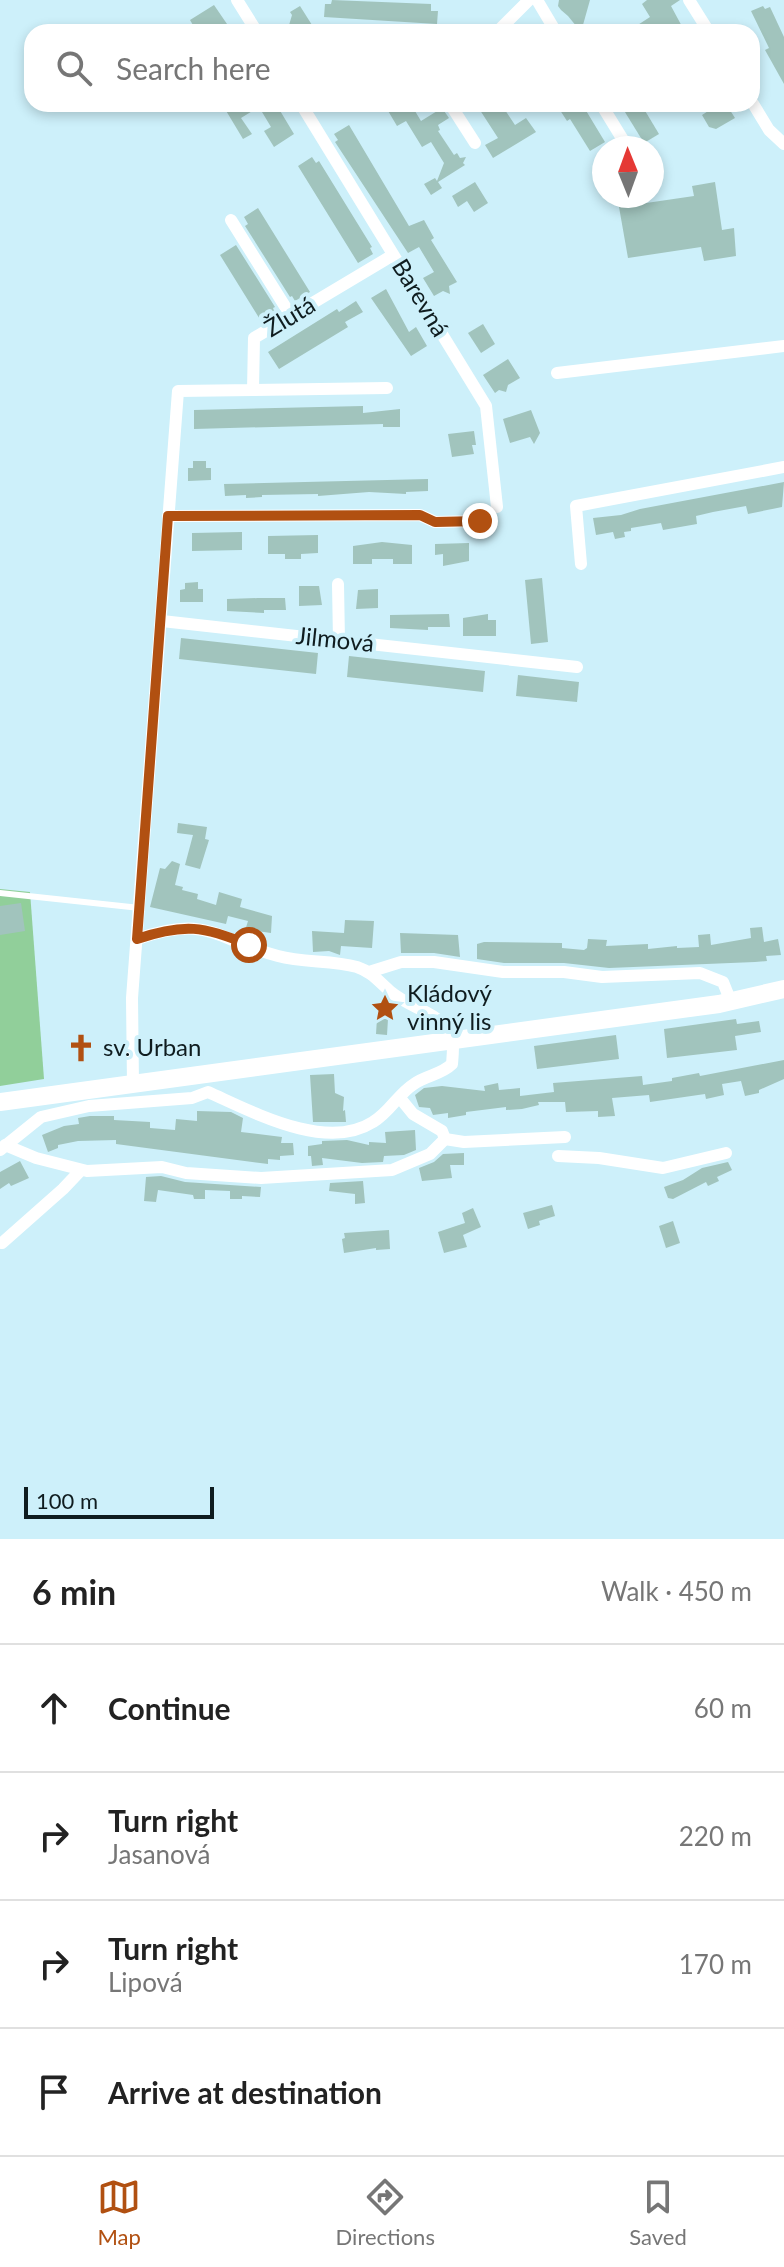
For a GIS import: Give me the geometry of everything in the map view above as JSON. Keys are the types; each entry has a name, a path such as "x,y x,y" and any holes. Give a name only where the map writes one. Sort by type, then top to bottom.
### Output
{"main road":[{"path":"0,1102 133,1084 209,1083 453,1040 731,1002 784,989"}],"street":[{"path":"237,0 252,24"},
{"path":"505,24 529,0"},
{"path":"537,0 551,24"},
{"path":"689,0 704,24"},
{"name":"Barevná","path":"306,112 486,406 497,507"},
{"path":"455,112 475,143"},
{"path":"606,112 621,136"},
{"path":"758,112 769,130 784,144"},
{"path":"231,220 291,316"},
{"name":"Žlutá","path":"253,390 254,338 393,255"},
{"path":"557,373 784,346"},
{"path":"133,1084 132,1010 178,391 387,388"},
{"path":"581,564 576,506 784,467"},
{"path":"168,516 420,515 435,522 480,521"},
{"path":"338,584 339,641"},
{"name":"Jilmová","path":"162,621 577,667"},
{"path":"3,1148 41,1117 89,1106 192,1098 209,1083 273,1122 315,1131 347,1132 363,1129 377,1120 414,1083 445,1071 452,1064 453,1040 441,1022 394,995 369,972 354,966 278,956 201,929 175,928 137,939"},
{"path":"369,972 401,962 434,962 503,972 564,972 602,977 700,973 723,982 731,1002"},
{"path":"400,1098 413,1114 442,1131 445,1139"},
{"path":"445,1139 464,1142 565,1137"},
{"path":"3,1148 81,1170 162,1167 186,1173 261,1178 392,1170 430,1154 445,1139"},
{"path":"558,1156 599,1158 663,1168 726,1153"},
{"path":"2,1243 81,1170"}],"lane":[{"path":"0,893 141,908"}],"green space":[{"path":"0,889 30,892 44,1079 0,1086"}],"building":[{"path":"332,0 431,4 431,11 438,11 437,24 324,17 325,4 331,4"},
{"path":"559,0 590,0 583,24 574,24 558,6"},
{"path":"647,0 680,0 671,6 681,24 639,24 650,17 642,4"},
{"path":"214,5 227,24 192,24 190,20"},
{"path":"300,6 311,24 289,24 290,12"},
{"path":"763,6 765,9 770,7 784,37 784,84 765,50 769,48 760,24 751,11"},
{"path":"227,112 251,112 241,118 252,134 243,139"},
{"path":"262,112 281,112 294,134 274,147 264,131 271,127"},
{"path":"389,112 416,112 421,121 436,112 445,112 449,118 438,125 438,131 454,155 457,153 460,158 466,157 465,165 438,182 442,188 431,195 424,184 435,178 437,181 444,163 431,142 422,147 406,121 397,126"},
{"path":"481,112 506,112 515,125 526,118 536,132 493,158 485,145 498,138"},
{"path":"561,112 587,112 601,136 592,136 592,150 590,151 570,119 567,121"},
{"path":"625,112 646,112 659,134 640,136"},
{"path":"707,112 731,112 735,118 716,129 709,127 702,115"},
{"path":"349,125 409,226 424,220 434,238 431,240 457,282 449,286 450,294 443,291 434,296 423,278 434,272 419,247 408,253 335,142 338,140 334,134"},
{"path":"312,157 316,163 319,161 372,247 373,254 358,263 298,166"},
{"path":"475,182 488,203 474,212 467,201 458,207 452,196"},
{"path":"715,182 722,230 734,228 736,256 704,261 701,247 628,258 619,208 664,208 664,200 694,196 692,186"},
{"path":"258,208 310,292 295,301 245,226 248,224 244,217"},
{"path":"236,245 275,307 275,313 261,321 220,255"},
{"path":"386,289 409,332 416,327 427,346 411,356 371,298"},
{"path":"356,301 363,312 345,322 348,327 279,369 268,352 337,309 339,312"},
{"path":"483,324 495,344 481,353 468,333"},
{"path":"508,359 520,378 508,385 506,392 499,390 495,393 483,375"},
{"path":"363,406 363,413 400,409 400,427 383,427 383,424 194,429 194,410"},
{"path":"531,410 540,433 534,444 530,437 510,443 503,419"},
{"path":"474,431 474,454 452,457 448,434"},
{"path":"193,461 206,461 206,468 211,468 211,480 188,481 188,468 193,468"},
{"path":"428,479 428,491 406,494 369,492 246,498 246,495 225,496 224,484"},
{"path":"784,482 782,507 748,514 746,506 713,512 696,516 697,524 663,530 661,523 631,528 631,531 624,532 625,537 615,539 613,532 596,535 593,518"},
{"path":"242,532 242,550 192,551 192,533"},
{"path":"318,535 318,553 301,554 301,559 285,559 285,554 268,554 268,536"},
{"path":"382,542 412,545 412,564 393,564 393,559 372,559 372,564 353,564 353,546"},
{"path":"469,543 469,561 443,566 443,554 435,555 435,544"},
{"path":"542,578 548,642 531,644 525,580"},
{"path":"198,582 198,589 203,589 203,602 180,602 180,590 185,589 185,583"},
{"path":"299,586 319,586 322,605 299,606"},
{"path":"378,589 378,608 356,609 358,590"},
{"path":"285,598 286,610 264,610 264,613 227,611 227,599"},
{"path":"449,614 450,627 428,627 428,630 390,628 390,615"},
{"path":"488,614 488,620 496,620 496,636 463,636 463,618"},
{"path":"181,638 318,653 316,674 179,659"},
{"path":"349,656 485,671 483,692 347,677"},
{"path":"518,675 579,682 577,702 516,696"},
{"path":"178,823 207,827 205,839 209,840 200,869 185,865 193,835 177,833"},
{"path":"172,861 180,864 175,885 198,894 197,899 216,905 219,892 242,899 240,907 272,916 271,933 257,931 255,936 244,934 248,921 228,916 226,924 150,907 160,868 165,869"},
{"path":"21,903 25,931 0,935 0,906"},
{"path":"345,920 374,921 372,948 341,946 340,955 329,951 313,952 312,931 344,933"},
{"path":"762,927 764,942 778,939 781,955 766,956 767,961 609,968 477,959 477,944 484,942 562,943 562,948 584,950 588,939 607,940 606,946 648,944 648,949 699,947 698,935 710,934 711,945 751,938 750,928"},
{"path":"400,933 458,935 460,957 401,953"},
{"path":"378,1003 389,1003 387,1035 376,1034"},
{"path":"736,1019 737,1024 759,1021 761,1032 735,1036 737,1050 667,1058 664,1029"},
{"path":"616,1035 619,1059 537,1069 534,1046"},
{"path":"784,1060 784,1079 759,1090 759,1093 745,1096 741,1081 722,1084 724,1095 706,1099 705,1094 650,1102 649,1095 612,1098 615,1116 598,1117 598,1111 566,1112 565,1102 538,1102 539,1105 522,1109 506,1110 506,1107 466,1112 466,1115 448,1118 448,1113 433,1115 430,1108 419,1107 415,1095 424,1088 442,1086 485,1091 484,1086 498,1083 499,1090 520,1088 520,1096 554,1092 553,1083 642,1076 643,1085"},
{"path":"334,1074 335,1093 344,1097 346,1122 313,1122 310,1075"},
{"path":"197,1111 231,1112 243,1118 241,1132 282,1137 281,1143 293,1143 294,1155 280,1156 280,1160 268,1159 268,1164 116,1144 116,1140 78,1141 58,1145 58,1148 48,1152 42,1135 79,1124 78,1118 90,1116 114,1116 114,1120 150,1122 150,1128 175,1130 176,1119 197,1121"},
{"path":"415,1130 416,1150 404,1155 384,1156 383,1162 322,1158 323,1165 312,1166 311,1156 308,1156 308,1146 322,1144 322,1141 347,1140 369,1145 369,1142 386,1143 385,1132"},
{"path":"464,1153 464,1165 450,1165 452,1178 422,1181 419,1168 443,1154"},
{"path":"20,1161 29,1178 11,1186 9,1183 0,1189 0,1172"},
{"path":"728,1162 732,1170 717,1177 719,1181 708,1186 706,1182 673,1199 668,1198 664,1187 702,1168"},
{"path":"161,1176 185,1182 261,1187 260,1197 230,1199 230,1191 205,1190 205,1199 194,1199 193,1195 158,1190 156,1202 144,1201 146,1177"},
{"path":"363,1181 365,1203 355,1204 355,1194 329,1191 330,1183"},
{"path":"552,1205 555,1216 539,1221 540,1225 528,1229 523,1213"},
{"path":"473,1208 481,1227 463,1235 467,1247 444,1253 438,1232 465,1223 462,1213"},
{"path":"673,1221 680,1243 666,1248 659,1226"},
{"path":"389,1230 390,1249 344,1253 344,1233"}],"place":[{"name":"Kládový vinný lis","path":"385,1008"},
{"name":"sv. Urban","path":"81,1048"}],"route":[{"path":"249,945 209,930 182,927 137,939 155,729 168,516 420,515 435,522 480,521"}]}
